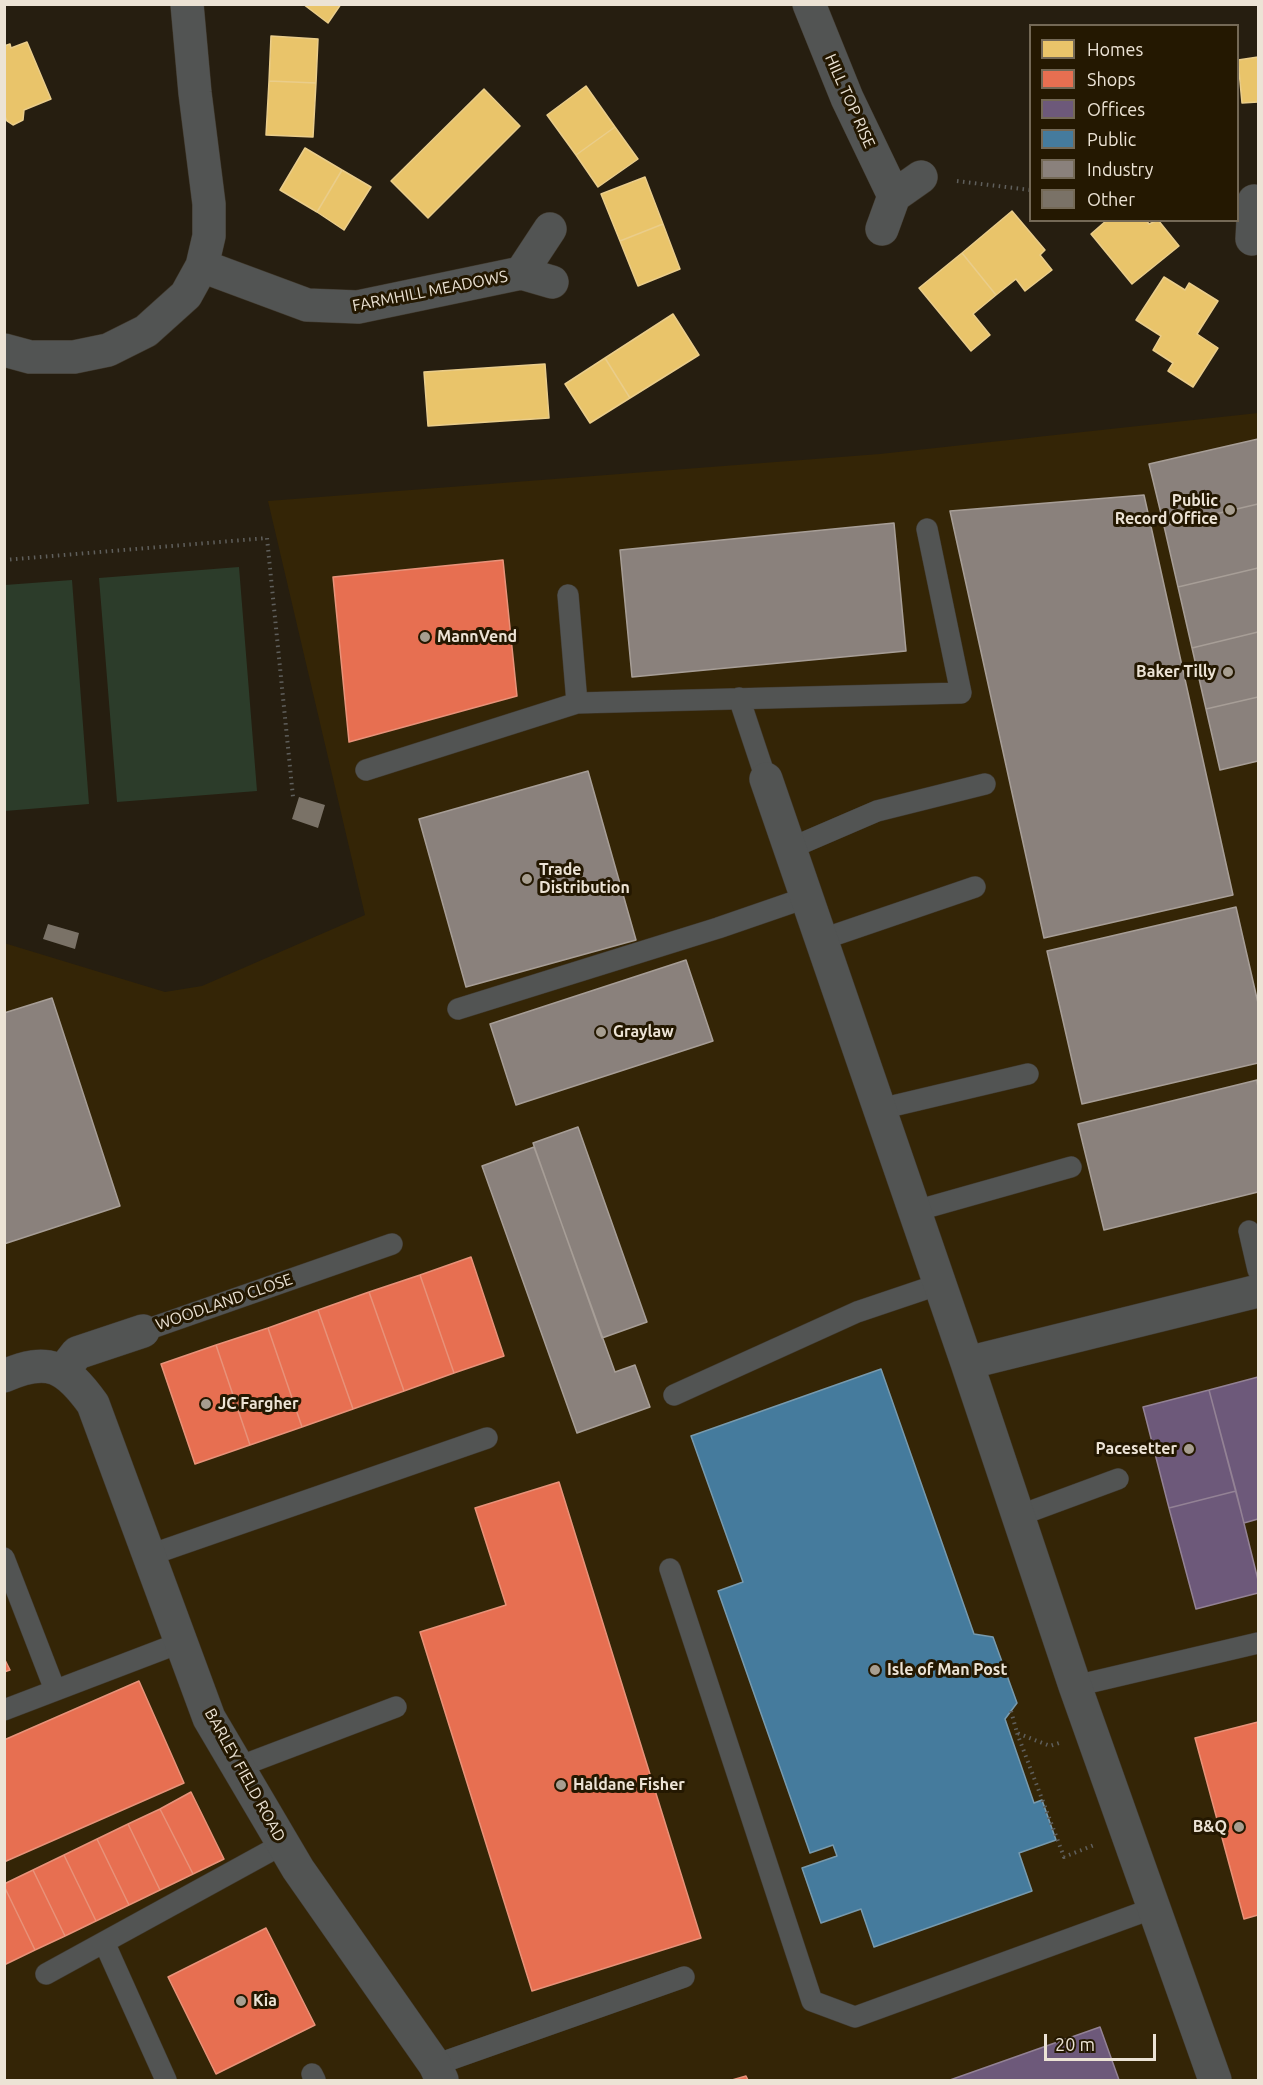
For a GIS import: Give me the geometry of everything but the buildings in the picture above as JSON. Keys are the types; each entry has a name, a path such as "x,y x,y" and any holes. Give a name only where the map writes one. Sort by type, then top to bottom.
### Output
{"street":[{"path":"4,350 30,357 74,357 108,350 146,331 186,295 202,266 209,236 209,204 186,4"},
{"name":"HILL TOP RISE","path":"809,4 847,98 894,196"},
{"path":"882,229 894,196 921,177"},
{"path":"1250,198 1252,239"},
{"name":"FARMHILL MEADOWS","path":"521,273 550,229"},
{"name":"FARMHILL MEADOWS","path":"202,266 307,305 358,308 521,273 552,282"},
{"path":"766,779 823,939 1075,1686 1215,2080"},
{"path":"967,1363 1258,1291"},
{"name":"WOODLAND CLOSE","path":"63,1371 78,1353 143,1331"},
{"path":"4,1376 41,1365 63,1371"},
{"name":"BARLEY FIELD ROAD","path":"63,1371 80,1385 93,1404 210,1718 298,1869 438,2073"}],"lane":[{"path":"366,770 577,703 961,693 927,529"},
{"path":"568,594 577,703"},
{"path":"740,698 766,779"},
{"path":"791,848 878,811 985,784"},
{"path":"823,939 975,887"},
{"path":"458,1009 718,928 808,897"},
{"path":"880,1109 1028,1074"},
{"path":"915,1211 1071,1167"},
{"path":"1249,1231 1258,1270"},
{"name":"WOODLAND CLOSE","path":"143,1331 392,1244"},
{"path":"674,1395 857,1312 940,1284"},
{"path":"150,1555 487,1438"},
{"path":"1018,1516 1118,1479"},
{"path":"4,1558 55,1690"},
{"path":"670,1569 812,2001 855,2017 1154,1908"},
{"path":"4,1710 182,1642"},
{"path":"1075,1686 1258,1643"},
{"path":"238,1767 396,1707"},
{"path":"46,1974 283,1844"},
{"path":"104,1942 166,2080"},
{"path":"438,2073 684,1977"}],"path":[{"path":"921,177 1029,190"},
{"path":"4,560 267,538 293,797"},
{"path":"1011,1711 1017,1733 1064,1857 1127,1833"},
{"path":"1017,1733 1050,1746 1091,1731"}],"shaded area":[{"path":"1258,413 1258,2080 5,2080 4,943 165,992 202,986 365,915 268,501 880,454"}],"green space":[{"path":"239,567 257,791 117,802 99,578"},
{"path":"72,580 89,804 5,811 5,585"}],"place":[{"name":"Public Record Office","path":"1230,510"},
{"name":"MannVend","path":"425,637"},
{"name":"Baker Tilly","path":"1228,672"},
{"name":"Trade Distribution","path":"527,879"},
{"name":"Graylaw","path":"601,1032"},
{"name":"JC Fargher","path":"206,1404"},
{"name":"Pacesetter","path":"1189,1449"},
{"name":"Isle of Man Post","path":"875,1670"},
{"name":"Haldane Fisher","path":"561,1785"},
{"name":"B&Q","path":"1239,1827"},
{"name":"Kia","path":"241,2001"}]}
